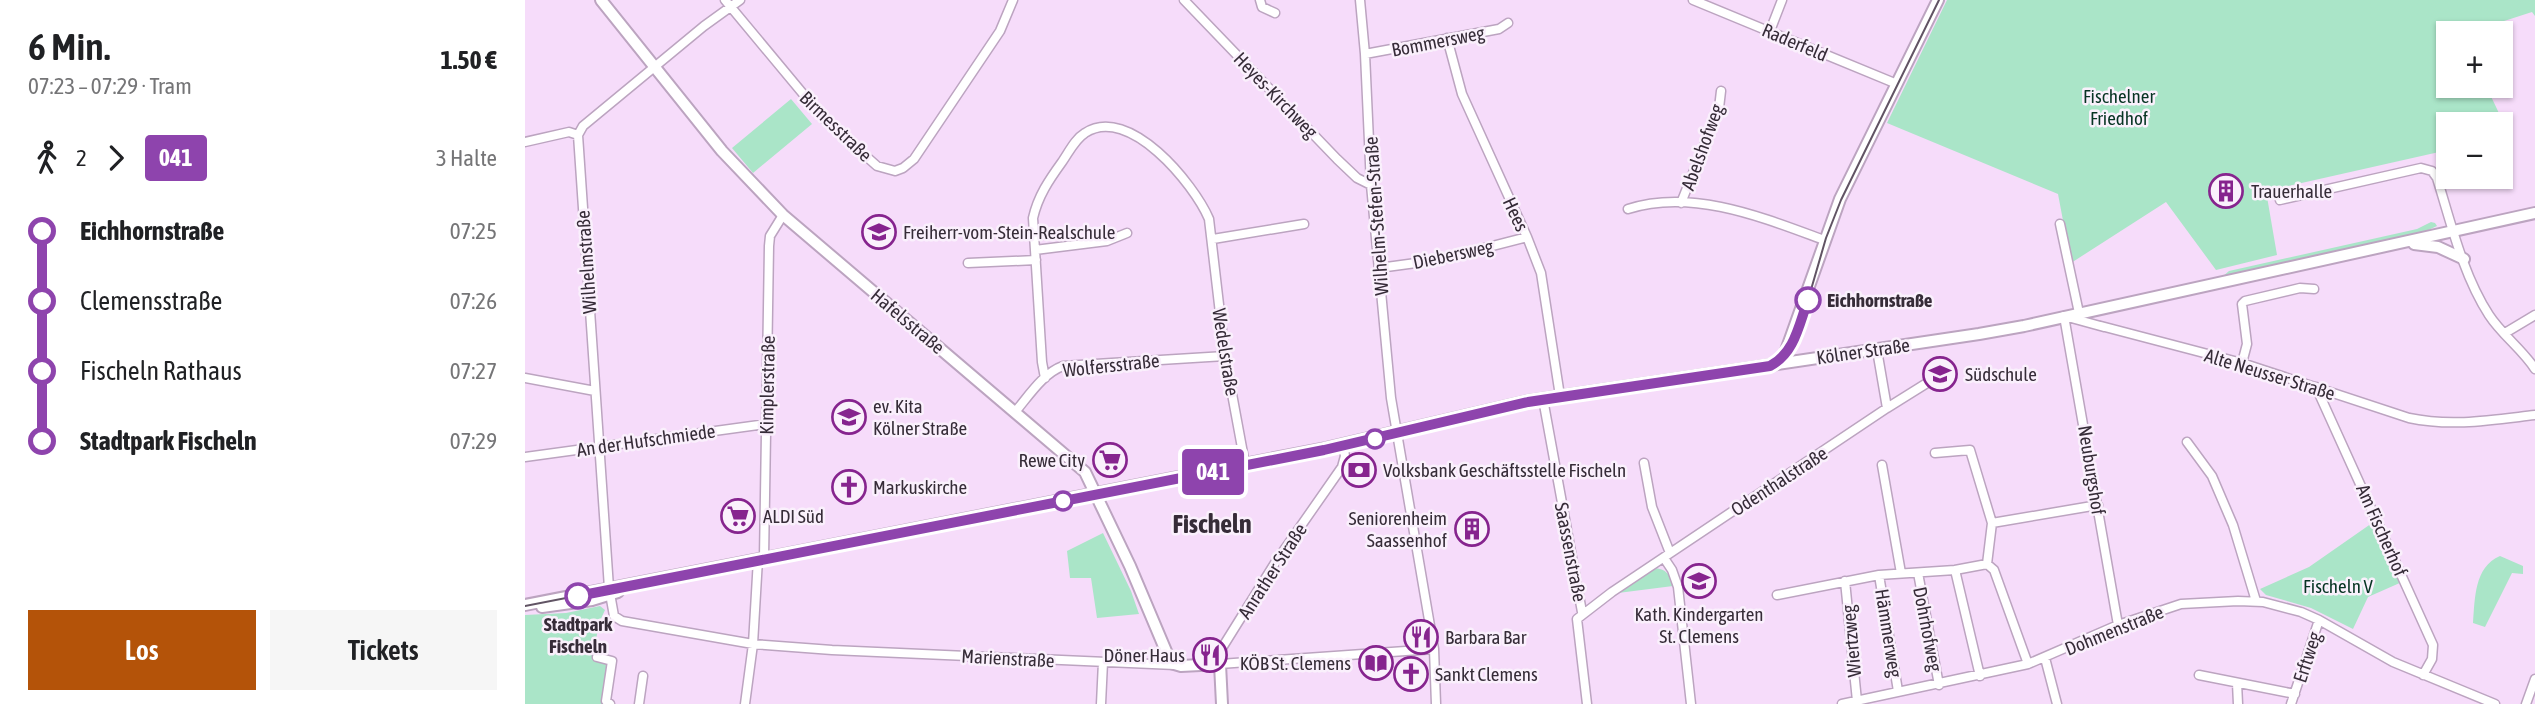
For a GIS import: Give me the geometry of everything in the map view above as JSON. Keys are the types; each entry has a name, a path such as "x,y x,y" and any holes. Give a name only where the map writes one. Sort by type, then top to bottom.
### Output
{"main road":[{"name":"Hafelsstraße","path":"601,0 722,151 783,215 1079,466 1088,478 1168,655 1175,665"},
{"path":"1782,362 1846,185 1938,0"},
{"name":"Kölner Straße","path":"525,605 610,592 650,580 1245,464 1543,399 1979,334 2535,213"},
{"path":"2401,243 2438,247 2463,259"},
{"path":"1790,339 1794,353 1805,359"},
{"name":"Marienstraße","path":"1175,665 1220,664"},
{"name":"Anrather Straße","path":"1220,664 1222,704"}],"street":[{"path":"525,142 569,132 578,135 583,126 727,3 740,0"},
{"name":"Birmesstraße","path":"727,3 824,120 877,166 895,171 914,159 1000,32 1013,0"},
{"name":"Heyes-Kirchweg","path":"1184,0 1337,159 1357,178 1371,185"},
{"path":"1260,0 1262,7 1275,13"},
{"name":"Wilhelm-Stefen-Straße","path":"1360,0 1371,185 1395,432 1434,649 1436,704"},
{"name":"Raderfeld","path":"1693,0 1897,84"},
{"path":"1770,31 1782,0"},
{"name":"Bommersweg","path":"1365,54 1499,30 1508,23"},
{"name":"Hees","path":"1447,38 1462,94 1541,273 1560,396"},
{"name":"Abelshofweg","path":"1681,203 1720,108 1721,91"},
{"name":"Wedelstraße","path":"1045,378 1033,218 1037,202 1044,187 1077,139 1087,131 1104,127 1123,129 1163,155 1174,166 1203,204 1209,219 1225,356 1245,464"},
{"name":"Wilhelmstraße","path":"578,135 610,592"},
{"path":"2280,200 2427,168 2437,178 2463,259 2489,316 2521,349 2535,369"},
{"path":"1628,209 1646,204 1681,203 1746,213 1825,240"},
{"name":"Kimplerstraße","path":"745,704 761,559 769,246 770,236 783,215"},
{"path":"1213,239 1304,224"},
{"path":"2060,224 2079,313"},
{"path":"968,263 1035,255 1107,241 1127,233"},
{"name":"Diebersweg","path":"1379,268 1438,260 1527,237"},
{"path":"2242,363 2247,344 2242,304 2245,300 2300,288 2314,289"},
{"path":"2505,332 2535,315"},
{"name":"Alte Neusser Straße","path":"2064,316 2242,363 2409,418 2433,423 2471,423 2535,415"},
{"name":"Neuburgshof","path":"2064,316 2117,625"},
{"path":"1877,350 1887,408"},
{"name":"Wolfersstraße","path":"1015,412 1057,368 1225,356"},
{"path":"525,377 595,391"},
{"name":"Odenthalstraße","path":"1582,612 1927,383"},
{"name":"Am Fischerhof","path":"2316,387 2433,645 2431,659 2423,675"},
{"name":"Saassenstraße","path":"1543,399 1582,612 1577,619 1587,704"},
{"name":"An der Hufschmiede","path":"525,457 766,424"},
{"path":"2187,442 2212,476 2234,525 2256,601"},
{"name":"Anrather Straße","path":"1220,664 1222,648 1275,563 1342,467 1345,456 1343,444"},
{"path":"1935,453 1970,450 1993,523 1987,564"},
{"path":"1644,463 1653,507 1678,587 1691,704"},
{"path":"1882,465 1901,573"},
{"path":"1993,523 2098,505"},
{"path":"1777,595 1879,575 1955,570 1987,564"},
{"path":"1987,564 1994,570 2028,664"},
{"path":"1955,570 1979,676"},
{"name":"Dohrhofweg","path":"1918,573 1939,685"},
{"name":"Hämmerweg","path":"1879,575 1898,691"},
{"name":"Wiertzweg","path":"1845,581 1857,701"},
{"name":"Marienstraße","path":"610,592 614,616 622,621 753,644 1175,665"},
{"name":"Dohmenstraße","path":"1842,704 2028,664 2117,625 2181,604 2256,601 2301,612 2393,662 2495,704"},
{"name":"Erftweg","path":"2291,704 2319,620"},
{"name":"Marienstraße","path":"1220,664 1434,649"},
{"path":"597,657 612,661 605,701 610,704"},
{"path":"2045,658 2057,704"},
{"path":"1101,704 1103,662"},
{"path":"639,704 643,676"},
{"name":"Erftweg","path":"2199,676 2295,694"},
{"path":"2526,704 2535,679"},
{"path":"2237,683 2238,704"}],"green space":[{"name":"Fischelner Friedhof","path":"1947,0 2535,0 2535,16 2532,12 2504,21 2436,21 2436,98 2492,98 2498,112 2436,112 2436,153 2266,191 2277,255 2216,270 2166,202 2071,263 2058,194 1887,123"},
{"path":"791,99 812,124 753,173 732,148"},
{"path":"2431,222 2437,226 2424,232 2222,277 2229,271 2417,229"},
{"name":"Fischeln V","path":"2375,521 2402,582 2368,597 2353,629 2311,608 2266,595 2260,589 2309,567"},
{"path":"1103,533 1139,614 1097,618 1091,578 1070,578 1067,551"},
{"path":"2500,556 2523,566 2523,574 2512,573 2485,627 2473,623 2477,585 2485,568"},
{"path":"1651,568 1666,572 1673,586 1618,593 1617,591"},
{"path":"600,606 605,610 599,623 593,657 609,663 602,704 525,704 525,615 566,613"}],"tram line":[{"path":"525,606 1324,450 1528,402 1770,366 1784,358 1792,343 1841,200 1939,0"},
{"name":"041","path":"578,596 1324,450 1528,402 1770,366 1784,358 1789,351 1808,300"}],"place":[{"name":"Trauerhalle","path":"2226,191"},
{"name":"Freiherr-vom-Stein-Realschule","path":"879,232"},
{"name":"Eichhornstraße","path":"1808,300"},
{"name":"Südschule","path":"1940,374"},
{"name":"ev. Kita Kölner Straße","path":"849,417"},
{"name":"Rewe City","path":"1110,460"},
{"name":"Volksbank Geschäftsstelle Fischeln","path":"1359,470"},
{"name":"Markuskirche","path":"849,487"},
{"name":"ALDI Süd","path":"738,516"},
{"name":"Seniorenheim Saassenhof","path":"1472,529"},
{"name":"Kath. Kindergarten St. Clemens","path":"1699,581"},
{"name":"Stadtpark Fischeln","path":"578,596"},
{"name":"Barbara Bar","path":"1421,637"},
{"name":"Döner Haus","path":"1210,655"},
{"name":"KÖB St. Clemens","path":"1376,663"},
{"name":"Sankt Clemens","path":"1411,674"}],"district":[{"name":"Fischeln","path":"1212,524"}]}
